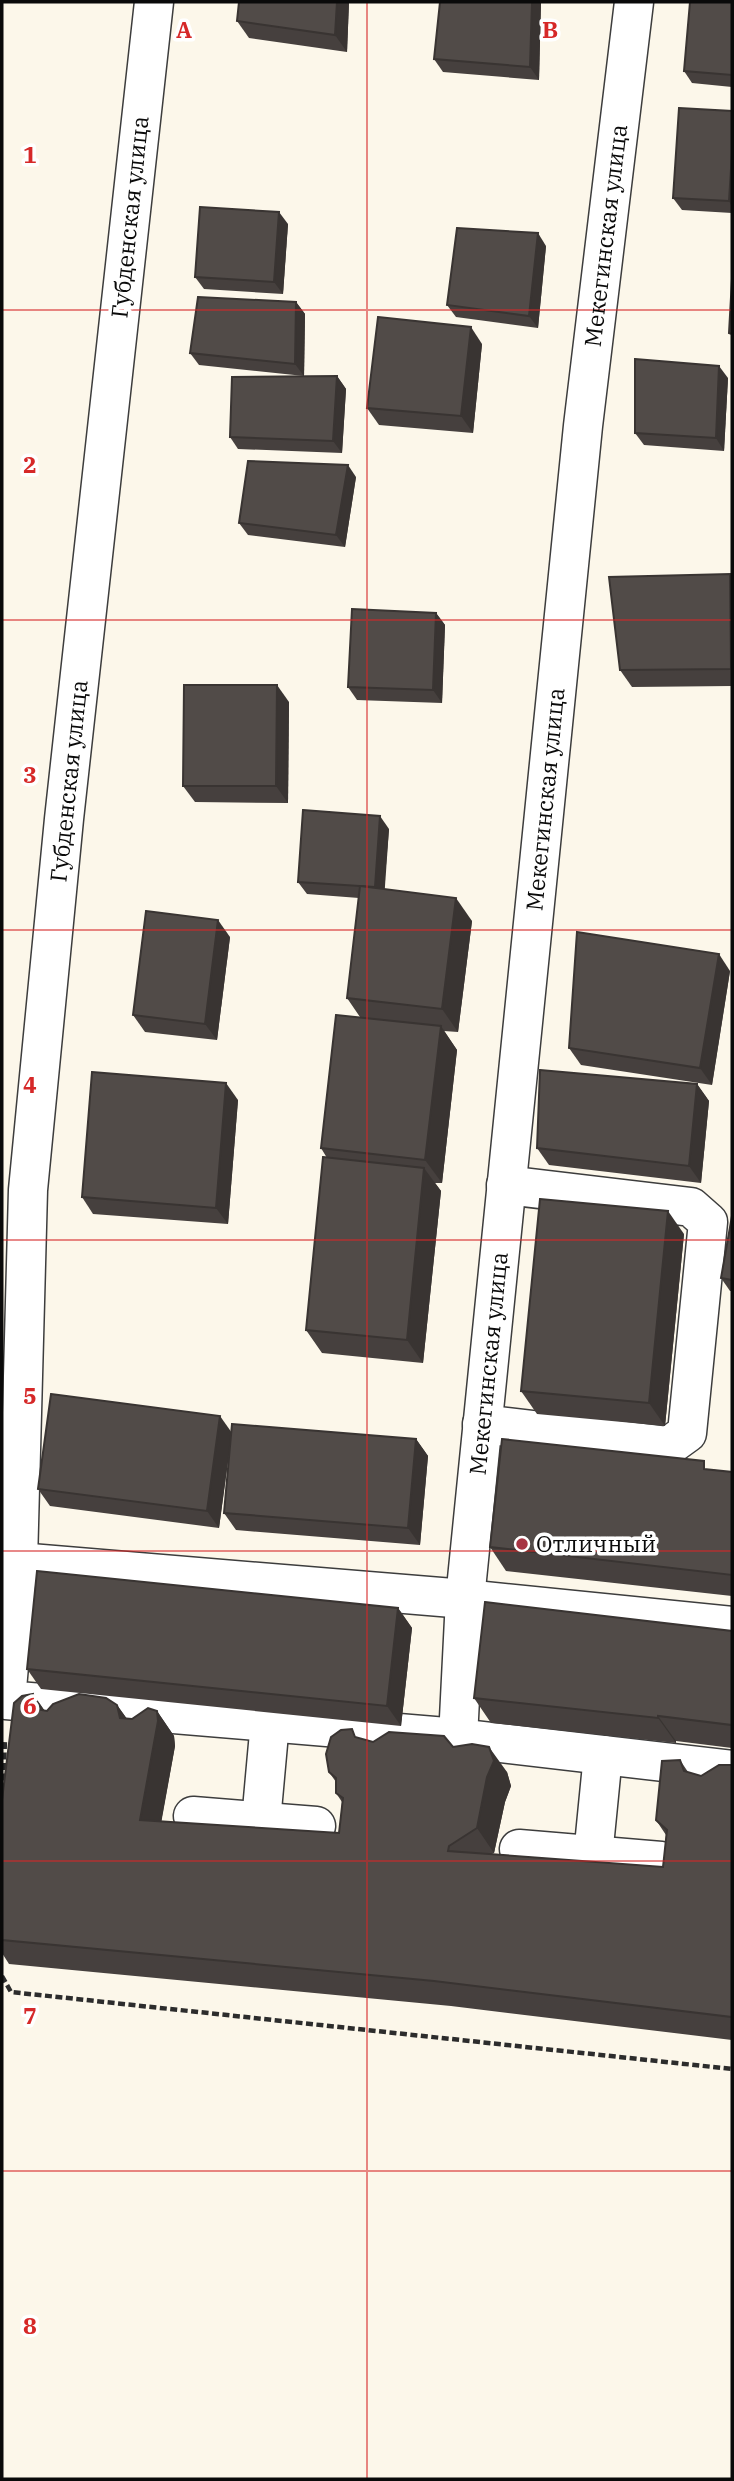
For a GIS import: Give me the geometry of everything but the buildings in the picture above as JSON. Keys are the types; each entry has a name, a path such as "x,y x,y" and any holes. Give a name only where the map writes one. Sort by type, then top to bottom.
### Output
{"street":[{"name":"Губденская улица","path":"6,1700 18,1562 28,1190 64,819 154,2"},
{"name":"Мекегинская улица","path":"458,1738 464,1599 583,426 634,2"},
{"path":"482,1424 669,1447 687,1433 708,1222 691,1207 506,1185"},
{"path":"18,1562 464,1599 732,1626"},
{"path":"6,1700 458,1738 732,1770"},
{"path":"261,1821 270,1722"},
{"path":"593,1856 603,1755"},
{"path":"193,1816 316,1826"},
{"path":"519,1849 661,1861"}],"path":[{"path":"3,1794 6,1700"},
{"path":"2,1976 11,1992 732,2069"}],"place":[{"name":"Отличный","path":"522,1544"}]}
